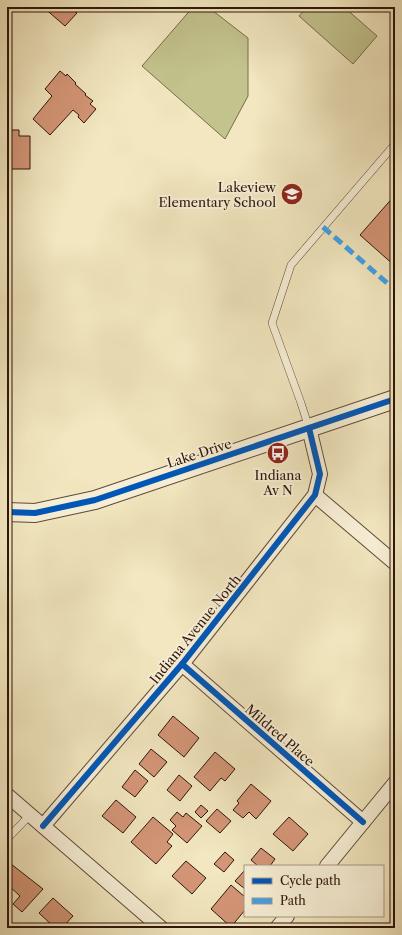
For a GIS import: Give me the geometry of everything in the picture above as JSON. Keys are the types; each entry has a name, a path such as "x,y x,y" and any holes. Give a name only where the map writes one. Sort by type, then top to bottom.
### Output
{"street":[{"name":"Lake Drive","path":"7,512 35,513 95,500 395,399"},
{"name":"Indiana Avenue North","path":"43,826 182,664 315,495 320,474 309,428"},
{"path":"315,495 395,563"},
{"name":"Mildred Place","path":"182,664 363,822"},
{"path":"328,865 395,783"},
{"path":"7,795 161,928"},
{"path":"277,928 286,917"}],"lane":[{"path":"309,428 302,403 272,323 290,265 395,144"},
{"path":"7,839 30,816"}],"green space":[{"path":"193,7 208,7 248,38 248,96 225,139 142,66"},
{"path":"307,7 344,7 377,36 353,64 299,16"}],"building":[{"path":"43,7 73,7 71,9 77,13 65,26"},
{"path":"60,71 66,76 67,74 76,83 75,84 86,94 85,95 93,101 90,104 96,109 84,123 78,117 79,115 73,110 50,135 33,119 52,96 45,89"},
{"path":"7,130 19,130 19,136 30,136 30,169 7,169"},
{"path":"395,195 395,266 360,235"},
{"path":"173,716 199,738 184,757 158,735"},
{"path":"151,749 167,762 154,777 139,764"},
{"path":"215,752 235,769 225,781 221,778 210,791 194,777"},
{"path":"135,770 148,781 135,797 122,787"},
{"path":"179,775 192,786 180,801 167,790"},
{"path":"251,784 271,801 256,819 249,812 243,818 233,810 239,803 237,801"},
{"path":"116,800 136,817 123,833 102,816"},
{"path":"201,805 208,811 201,818 195,812"},
{"path":"217,809 231,821 220,833 206,821"},
{"path":"177,812 183,817 186,813 202,826 187,843 172,830 176,826 170,820"},
{"path":"153,817 173,834 167,842 172,846 156,864 131,842"},
{"path":"289,817 308,834 293,851 273,834"},
{"path":"261,848 275,859 271,865 257,865 251,860"},
{"path":"225,852 234,860 224,872 214,864"},
{"path":"186,861 206,878 192,894 172,876"},
{"path":"11,864 43,889 22,912 13,904 20,896 7,883 7,869"},
{"path":"244,871 244,888 235,881"},
{"path":"231,885 244,896 244,911 231,927 211,909"},
{"path":"53,898 73,916 62,928 55,928 39,913"},
{"path":"82,924 87,928 78,928"}],"marked path":[{"path":"323,227 395,290"}],"cycle path":[{"path":"7,512 35,513 95,500 395,399"},
{"path":"43,826 182,664 315,495 320,474 309,428"},
{"path":"182,664 363,822"}],"place":[{"name":"Lakeview Elementary School","path":"292,194"},
{"name":"Indiana Av N","path":"278,453"}]}
